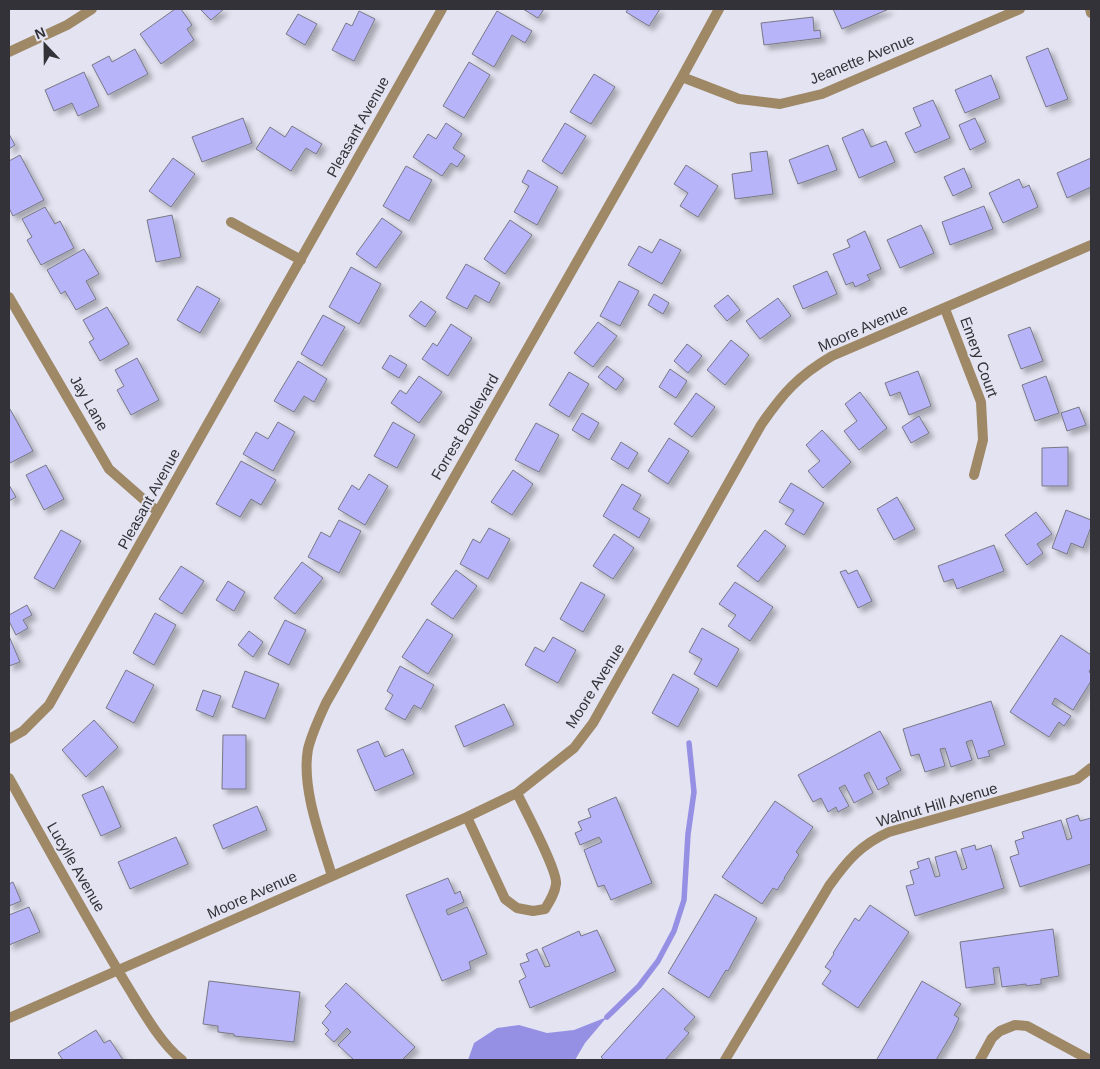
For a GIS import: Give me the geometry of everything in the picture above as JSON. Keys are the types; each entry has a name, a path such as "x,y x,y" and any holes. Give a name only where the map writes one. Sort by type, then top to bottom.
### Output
{"street":[{"path":"9,52 67,25 92,9"},
{"name":"Pleasant Avenue","path":"9,739 23,731 49,705 442,9"},
{"name":"Forrest Boulevard","path":"332,876 315,820 308,787 308,750 326,703 719,9"},
{"name":"Jeanette Avenue","path":"682,77 739,99 780,104 822,94 1020,9"},
{"path":"1090,9 1091,13"},
{"path":"231,222 301,260"},
{"name":"Moore Avenue","path":"9,1018 467,817 517,793 574,748 593,723 756,434 776,404 794,383 810,369 832,356 1091,245"},
{"name":"Jay Lane","path":"9,297 109,469 158,512"},
{"name":"Emery Court","path":"945,309 981,402 983,440 974,475"},
{"name":"Walnut Hill Avenue","path":"725,1060 829,886 844,865 862,846 889,832 1077,779 1091,768"},
{"name":"Lucylle Avenue","path":"9,778 150,1023 176,1056 182,1060"},
{"path":"467,817 505,899 516,908 533,911 545,909 552,898 557,882 551,864 517,793"},
{"path":"980,1060 992,1038 1000,1031 1015,1025 1027,1026 1090,1060 1091,1056"}],"shaded area":[{"path":"607,1017 585,1043 575,1060 468,1060 474,1043 497,1028 519,1025 547,1033 574,1030"}],"building":[{"path":"175,9 181,9 192,25 187,29 194,40 161,64 140,34"},
{"path":"200,9 224,9 211,20"},
{"path":"523,9 544,9 538,18"},
{"path":"628,9 660,9 649,26 626,12"},
{"path":"833,9 889,9 842,29"},
{"path":"359,11 375,19 354,61 332,50 346,23 352,26"},
{"path":"497,11 532,31 525,43 512,35 494,67 472,54"},
{"path":"298,14 317,24 305,45 286,34"},
{"path":"813,17 814,31 820,30 821,38 764,45 761,23"},
{"path":"1048,48 1068,99 1046,107 1026,57"},
{"path":"135,49 148,74 108,95 92,65 109,56 112,62"},
{"path":"469,62 490,75 464,118 443,106"},
{"path":"84,72 99,106 78,116 72,103 54,111 45,90"},
{"path":"594,74 615,87 591,124 570,112"},
{"path":"991,75 1000,98 965,113 955,90"},
{"path":"933,100 950,138 915,153 905,133 921,126 913,108"},
{"path":"243,118 252,143 202,162 192,137"},
{"path":"975,118 986,142 970,150 959,125"},
{"path":"446,123 462,134 453,148 465,156 457,167 451,163 442,176 413,157 428,134 436,139"},
{"path":"565,123 586,136 562,174 542,161"},
{"path":"292,126 322,144 316,154 306,148 291,171 256,149 270,127 285,137"},
{"path":"863,129 871,147 886,141 895,162 859,178 842,138"},
{"path":"9,134 15,145 9,149"},
{"path":"828,145 837,170 798,184 789,160"},
{"path":"767,151 773,194 735,199 732,174 752,171 750,153"},
{"path":"20,155 44,200 13,216 9,208 9,161"},
{"path":"173,158 195,174 171,207 149,191"},
{"path":"1091,158 1091,187 1067,198 1057,173"},
{"path":"686,165 718,186 698,217 680,206 688,193 674,184"},
{"path":"406,166 432,180 409,221 383,206"},
{"path":"964,168 972,187 953,196 944,177"},
{"path":"528,170 558,187 537,225 514,212 529,186 522,182"},
{"path":"1019,179 1023,188 1029,185 1038,207 1003,223 989,193"},
{"path":"984,206 993,229 950,245 942,222"},
{"path":"45,207 55,224 60,221 74,248 41,265 27,240 32,237 22,219"},
{"path":"172,215 181,257 156,262 147,220"},
{"path":"382,218 402,232 376,268 356,254"},
{"path":"510,220 532,235 505,274 484,259"},
{"path":"921,225 934,253 900,268 887,240"},
{"path":"865,231 881,269 867,275 870,280 855,287 853,282 846,285 833,254 850,247 847,240"},
{"path":"660,239 681,250 662,284 628,265 639,246 652,253"},
{"path":"84,249 99,274 86,281 96,299 76,310 65,291 61,294 47,270"},
{"path":"466,264 500,283 489,303 475,295 467,309 446,298"},
{"path":"351,267 381,284 359,324 329,307"},
{"path":"827,271 837,294 803,309 793,286"},
{"path":"619,281 639,291 620,326 600,316"},
{"path":"197,286 220,299 200,333 177,320"},
{"path":"654,294 669,303 663,314 648,305"},
{"path":"728,295 740,310 727,321 714,306"},
{"path":"778,298 791,316 760,339 746,321"},
{"path":"421,301 436,312 425,327 409,316"},
{"path":"107,307 129,344 100,361 89,342 94,339 83,320"},
{"path":"323,315 345,327 322,366 301,354"},
{"path":"598,322 617,336 593,367 574,353"},
{"path":"451,324 472,338 448,376 422,359 433,343 437,346"},
{"path":"1030,327 1043,361 1021,369 1008,335"},
{"path":"731,340 749,355 725,385 707,370"},
{"path":"687,344 702,356 688,373 674,361"},
{"path":"390,355 407,365 399,378 382,368"},
{"path":"137,358 159,400 131,415 117,390 124,386 115,370"},
{"path":"298,361 327,379 314,402 304,396 294,412 274,401"},
{"path":"607,366 624,379 616,390 598,377"},
{"path":"670,369 687,381 676,398 659,387"},
{"path":"918,371 931,406 909,415 900,392 890,396 885,383"},
{"path":"569,372 589,384 569,417 549,405"},
{"path":"419,376 442,392 419,423 391,403 400,390 406,394"},
{"path":"1046,376 1059,413 1035,421 1022,385"},
{"path":"860,392 887,428 859,450 844,431 857,421 845,404"},
{"path":"696,393 715,407 692,437 674,424"},
{"path":"1079,407 1086,425 1067,431 1061,413"},
{"path":"9,410 33,451 10,463"},
{"path":"582,413 599,423 589,440 572,430"},
{"path":"919,416 929,433 911,443 902,427"},
{"path":"278,422 295,432 273,471 243,454 256,432 268,439"},
{"path":"393,422 415,435 397,468 374,456"},
{"path":"536,423 559,435 539,472 515,460"},
{"path":"822,430 851,462 823,488 808,471 820,461 806,445"},
{"path":"669,438 689,451 668,484 648,471"},
{"path":"621,442 638,453 628,469 611,459"},
{"path":"1068,447 1068,486 1042,486 1042,448"},
{"path":"241,461 276,480 261,505 251,499 240,517 216,504"},
{"path":"46,465 64,499 44,510 26,475"},
{"path":"513,470 533,484 512,515 491,502"},
{"path":"369,474 388,486 365,525 338,509 352,485 359,490"},
{"path":"791,483 824,503 804,535 785,524 794,510 779,502"},
{"path":"622,484 641,495 633,509 650,519 639,538 603,516"},
{"path":"9,485 16,497 9,501"},
{"path":"897,497 915,529 894,540 877,509"},
{"path":"1066,510 1091,520 1091,527 1083,548 1071,543 1067,554 1052,548"},
{"path":"1036,512 1052,534 1037,544 1043,553 1027,565 1005,535"},
{"path":"339,520 361,531 339,573 308,557 321,532 330,537"},
{"path":"489,528 510,539 488,579 460,564 473,539 480,543"},
{"path":"61,530 81,541 54,589 34,578"},
{"path":"765,530 786,546 758,582 737,566"},
{"path":"614,534 634,548 613,579 593,566"},
{"path":"994,545 1004,571 957,589 953,579 944,582 938,566"},
{"path":"302,562 323,578 295,614 274,598"},
{"path":"181,566 204,581 182,614 159,599"},
{"path":"456,570 477,586 453,619 431,604"},
{"path":"846,570 848,574 857,570 872,601 858,608 840,572"},
{"path":"228,581 245,592 234,611 216,600"},
{"path":"581,582 605,595 583,632 560,619"},
{"path":"735,582 773,607 750,641 728,626 736,615 719,604"},
{"path":"27,605 32,615 23,620 28,628 16,635 9,621 9,615"},
{"path":"155,613 176,625 154,665 133,653"},
{"path":"427,619 453,635 428,674 402,657"},
{"path":"285,620 306,630 289,665 268,654"},
{"path":"702,628 739,649 717,687 694,674 702,659 689,652"},
{"path":"249,631 263,642 253,657 238,645"},
{"path":"1061,635 1091,655 1091,668 1089,672 1091,673 1091,681 1073,710 1055,698 1052,704 1071,716 1064,726 1059,722 1049,737 1010,712"},
{"path":"9,636 20,662 9,666"},
{"path":"553,637 576,650 558,683 525,665 535,647 544,652"},
{"path":"400,666 434,685 421,709 414,705 405,720 385,709 393,695 387,691"},
{"path":"126,670 154,685 134,723 106,708"},
{"path":"245,671 279,684 265,719 232,707"},
{"path":"673,674 699,689 678,727 652,713"},
{"path":"203,690 221,696 213,717 196,710"},
{"path":"991,701 1005,745 988,751 990,756 978,759 972,740 966,742 972,760 951,767 945,748 940,749 945,766 925,772 919,754 911,756 903,729"},
{"path":"504,704 514,725 464,747 455,726"},
{"path":"94,720 118,747 86,777 62,750"},
{"path":"880,731 901,770 886,778 889,784 878,790 869,772 864,775 873,793 854,803 845,785 839,788 849,806 838,812 836,807 828,812 821,798 813,802 798,775"},
{"path":"223,735 246,735 246,789 222,789"},
{"path":"378,741 385,757 403,749 414,774 375,791 357,750"},
{"path":"103,786 121,827 101,836 82,795"},
{"path":"616,797 652,883 611,900 604,885 598,887 584,850 602,842 599,837 580,845 575,833 582,830 578,822 591,817 588,809"},
{"path":"775,801 813,827 796,852 799,855 785,878 777,890 773,888 762,904 722,877"},
{"path":"257,806 267,830 223,849 213,825"},
{"path":"1078,815 1080,821 1091,818 1091,864 1020,887 1010,857 1019,854 1015,841 1024,838 1022,832 1061,820 1067,840 1072,838 1066,819"},
{"path":"176,837 188,864 130,889 118,862"},
{"path":"975,845 976,850 991,845 1004,888 915,916 906,886 914,884 910,871 919,868 917,862 929,858 935,877 940,876 935,857 956,851 962,870 967,868 961,849"},
{"path":"448,878 455,894 460,891 464,902 446,910 448,915 467,907 487,954 469,962 471,969 442,981 406,895"},
{"path":"13,882 21,901 9,906 9,884"},
{"path":"715,894 757,918 728,971 726,970 709,998 668,973"},
{"path":"870,905 909,932 858,1008 822,984 831,971 825,967 833,953 855,918 859,921"},
{"path":"29,907 40,932 9,945 9,915"},
{"path":"1053,929 1059,976 1041,979 1041,984 1002,987 999,967 993,968 995,984 966,988 960,942"},
{"path":"597,930 616,971 530,1008 519,981 526,977 520,964 529,961 526,954 537,949 545,967 550,966 542,948 579,931 581,936"},
{"path":"209,981 300,992 294,1042 234,1036 234,1034 218,1032 218,1026 203,1024"},
{"path":"922,981 961,1004 954,1015 959,1018 952,1033 936,1060 878,1060 877,1059"},
{"path":"346,983 415,1047 402,1060 354,1060 338,1045 351,1032 347,1028 334,1042 325,1034 329,1030 322,1023 331,1012 325,1006"},
{"path":"663,988 695,1017 684,1029 689,1033 665,1060 604,1060 601,1057"},
{"path":"96,1030 104,1043 110,1040 123,1060 63,1060 58,1053"}],"waterway":[{"path":"607,1017 639,986 658,961 674,931 684,900 688,834 694,792 689,743"}]}
